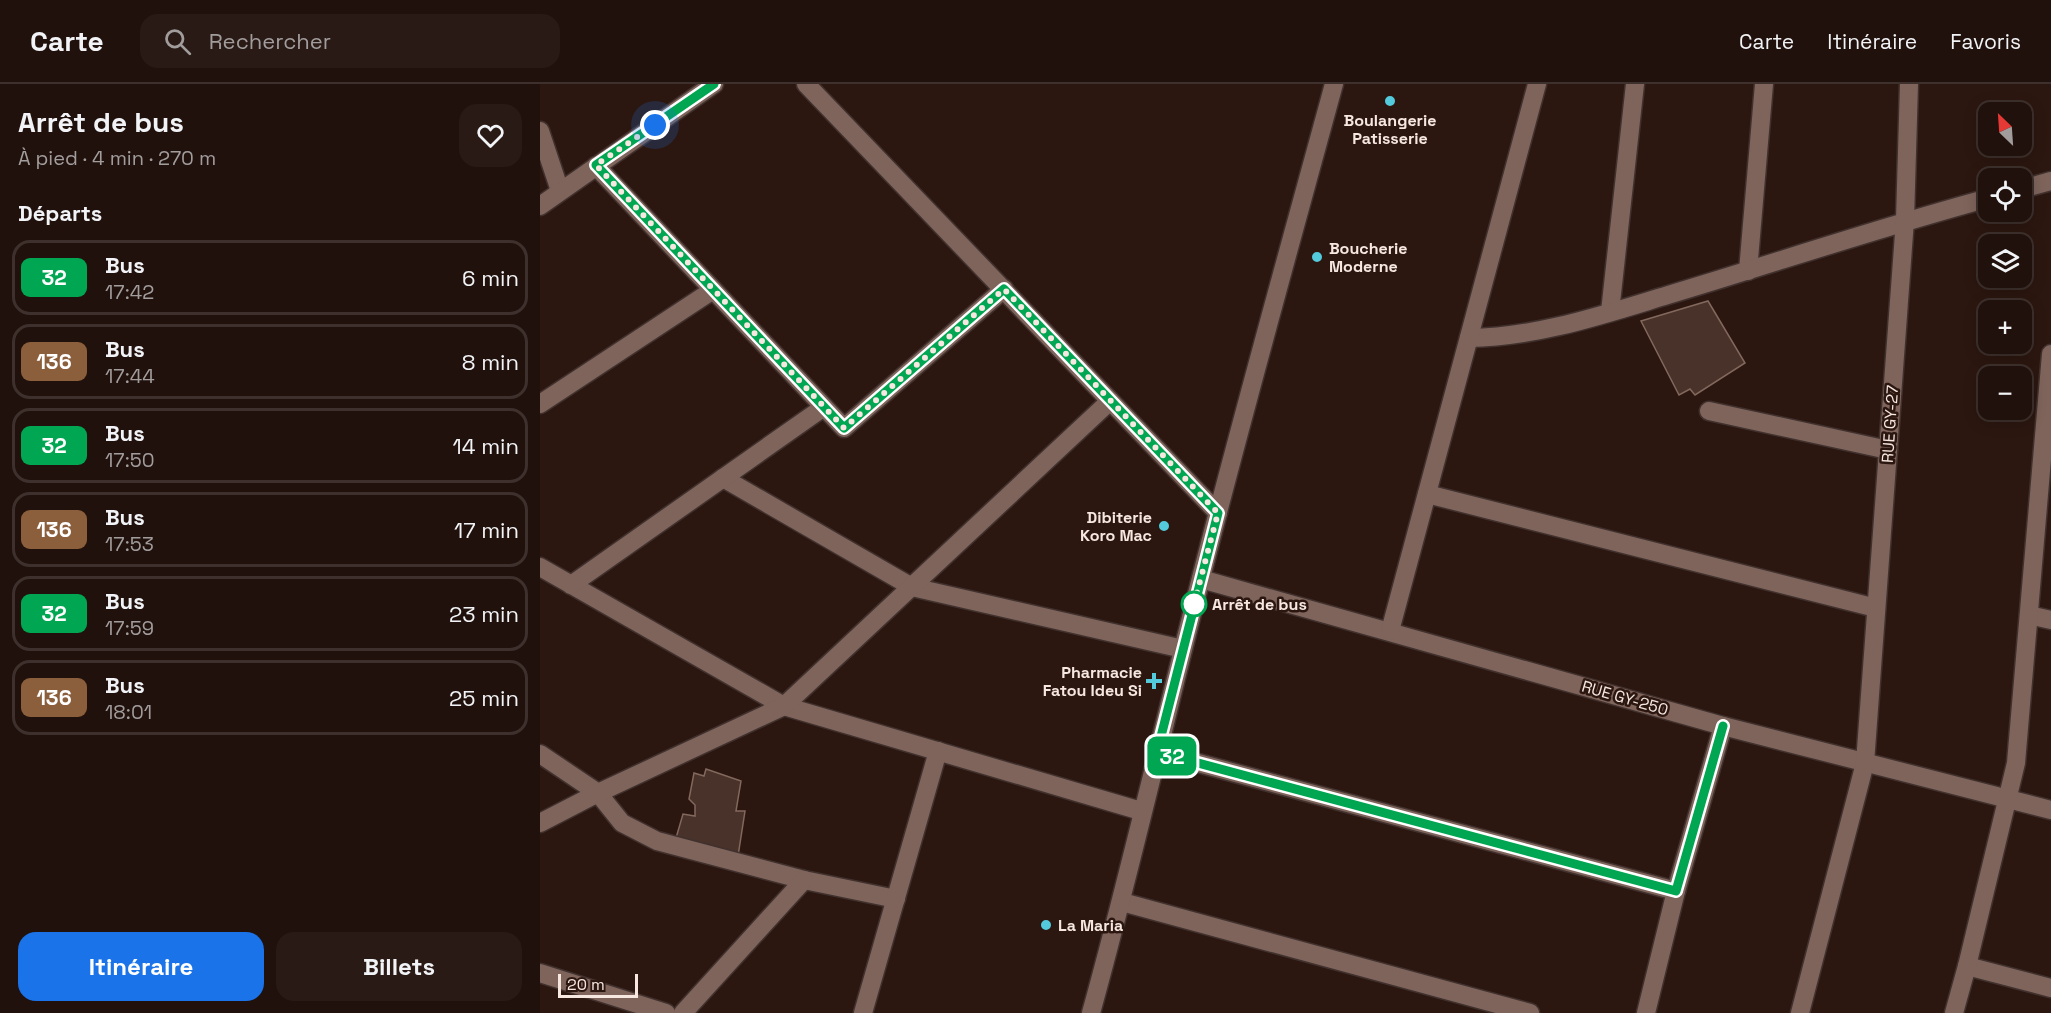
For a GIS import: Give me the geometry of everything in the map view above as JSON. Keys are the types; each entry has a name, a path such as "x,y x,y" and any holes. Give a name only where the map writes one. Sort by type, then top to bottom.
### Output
{"street":[{"path":"540,206 714,84"},
{"path":"806,84 1218,513"},
{"path":"1091,1013 1122,902 1157,752 1218,513 1334,84"},
{"path":"1390,631 1537,84"},
{"path":"1610,312 1635,84"},
{"path":"1748,271 1764,84"},
{"name":"RUE GY-27","path":"1800,1013 1865,763 1905,220 1910,84"},
{"path":"540,131 560,191"},
{"path":"596,165 844,428 1004,289"},
{"path":"2032,186 2051,181"},
{"path":"1469,338 1529,334 1748,271 1905,220 1978,201"},
{"path":"540,404 713,290"},
{"path":"1953,1013 1967,966 2016,763 2029,615 2045,494 2051,354"},
{"path":"540,823 598,793 784,706 1110,401"},
{"path":"571,585 824,407"},
{"path":"1709,411 1888,450"},
{"path":"723,478 912,587 1183,649"},
{"path":"1427,494 1876,608"},
{"path":"540,567 784,706 1141,811 1144,805"},
{"name":"RUE GY-250","path":"1201,579 1723,726 2051,810"},
{"path":"2029,615 2051,620"},
{"path":"1651,1012 1676,891 1723,726"},
{"path":"864,1013 938,751"},
{"path":"1157,752 1676,891"},
{"path":"540,754 598,793 622,823 657,841 804,880 896,899"},
{"path":"683,1013 804,880"},
{"path":"1122,902 1530,1013"},
{"path":"1967,966 2051,988"},
{"path":"540,973 666,1013"}],"building":[{"path":"1708,301 1745,363 1695,395 1690,389 1679,395 1641,321"},
{"path":"706,769 741,781 736,811 745,811 738,856 676,838 683,814 695,816 695,805 689,799 694,773 704,776"}],"bus line":[{"name":"32","path":"714,84 596,165 844,428 1004,289 1218,513 1157,752 1676,891 1723,726"}],"place":[{"name":"Boulangerie Patisserie","path":"1390,101"},
{"name":"Boucherie Moderne","path":"1317,257"},
{"name":"Dibiterie Koro Mac","path":"1164,526"},
{"name":"Arrêt de bus","path":"1194,604"},
{"name":"Pharmacie Fatou Ideu Si","path":"1154,681"},
{"name":"La Maria","path":"1046,925"}],"route":[{"path":"655,125 596,165 844,428 1004,289 1218,513 1194,604"}]}
